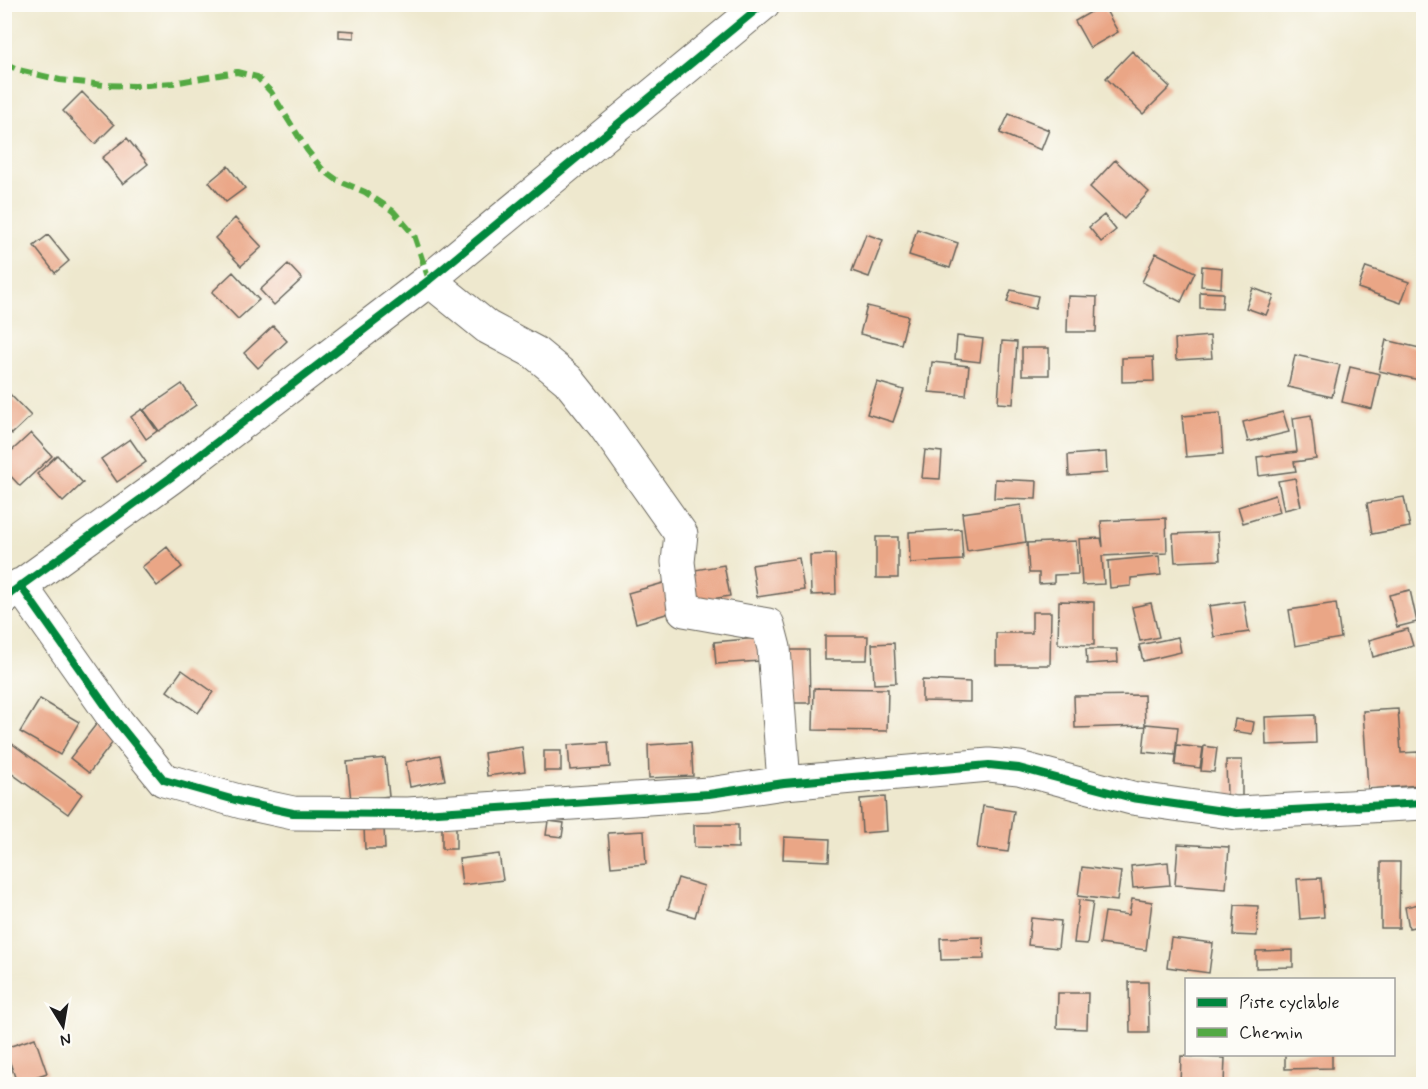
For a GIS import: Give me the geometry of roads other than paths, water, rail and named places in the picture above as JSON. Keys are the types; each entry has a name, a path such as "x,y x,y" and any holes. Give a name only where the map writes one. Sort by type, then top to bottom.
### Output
{"street":[{"path":"763,4 429,280 170,478 12,592 164,780 242,802 293,813 408,814 709,794 784,783 989,765 1019,768 1132,798 1237,813 1424,804"},
{"path":"429,280 488,327 534,352 568,380 604,425 681,534 678,562 684,610 768,625 774,648 784,783"}]}
